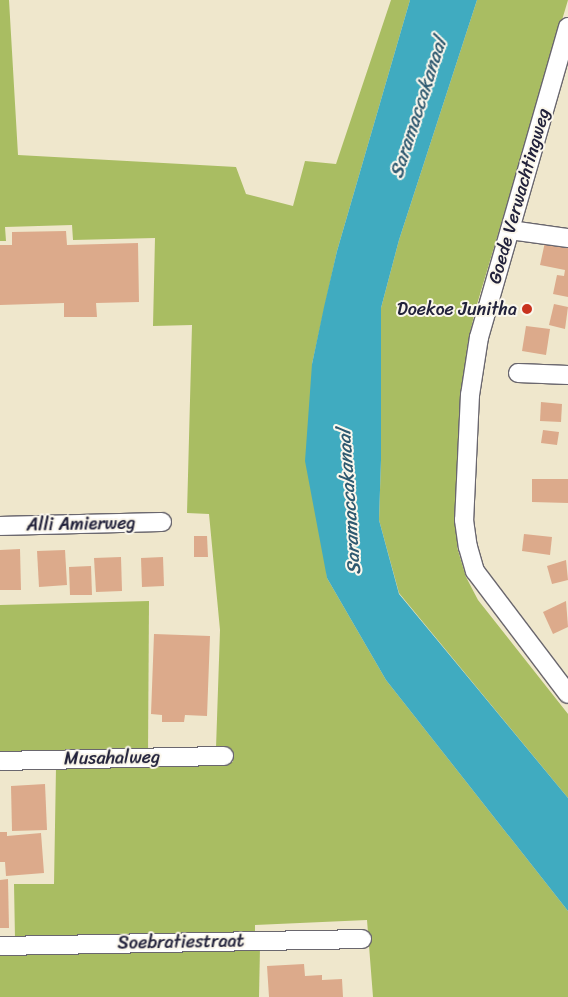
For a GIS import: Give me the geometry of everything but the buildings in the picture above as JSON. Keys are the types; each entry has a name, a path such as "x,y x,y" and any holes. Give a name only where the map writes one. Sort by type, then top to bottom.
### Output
{"street":[{"name":"Goede Verwachtingweg","path":"568,27 479,337 470,395 464,520 468,547 475,572 568,694"},
{"path":"510,230 568,238"},
{"path":"518,373 568,374"},
{"name":"Alli Amierweg","path":"0,526 162,522"},
{"name":"Musahalweg","path":"0,760 224,756"},
{"name":"Soebratiestraat","path":"0,946 362,939"}],"green space":[{"path":"0,0 9,0 18,155 236,167 246,194 293,206 305,161 336,164 391,0 410,0 337,251 312,364 327,578 386,680 568,911 568,997 373,997 367,920 255,925 255,933 15,939 14,884 54,884 56,767 233,762 232,749 216,748 220,630 209,514 187,513 192,325 153,326 155,238 73,240 72,225 5,227 6,241 0,241"},
{"path":"477,0 568,0 475,311 467,347 457,547 466,577 478,600 568,714 568,798 399,593 379,520 381,308 399,240"},
{"path":"149,601 148,753 0,756 0,605"},
{"path":"260,947 259,997 0,997 0,955"}],"water":[{"name":"Saramaccakanaal","path":"410,0 477,0 399,240 381,308 379,520 399,594 568,798 568,911 386,680 327,578 305,461 312,364 324,307 337,251"}],"place":[{"name":"Doekoe Junitha","path":"527,309"}]}
